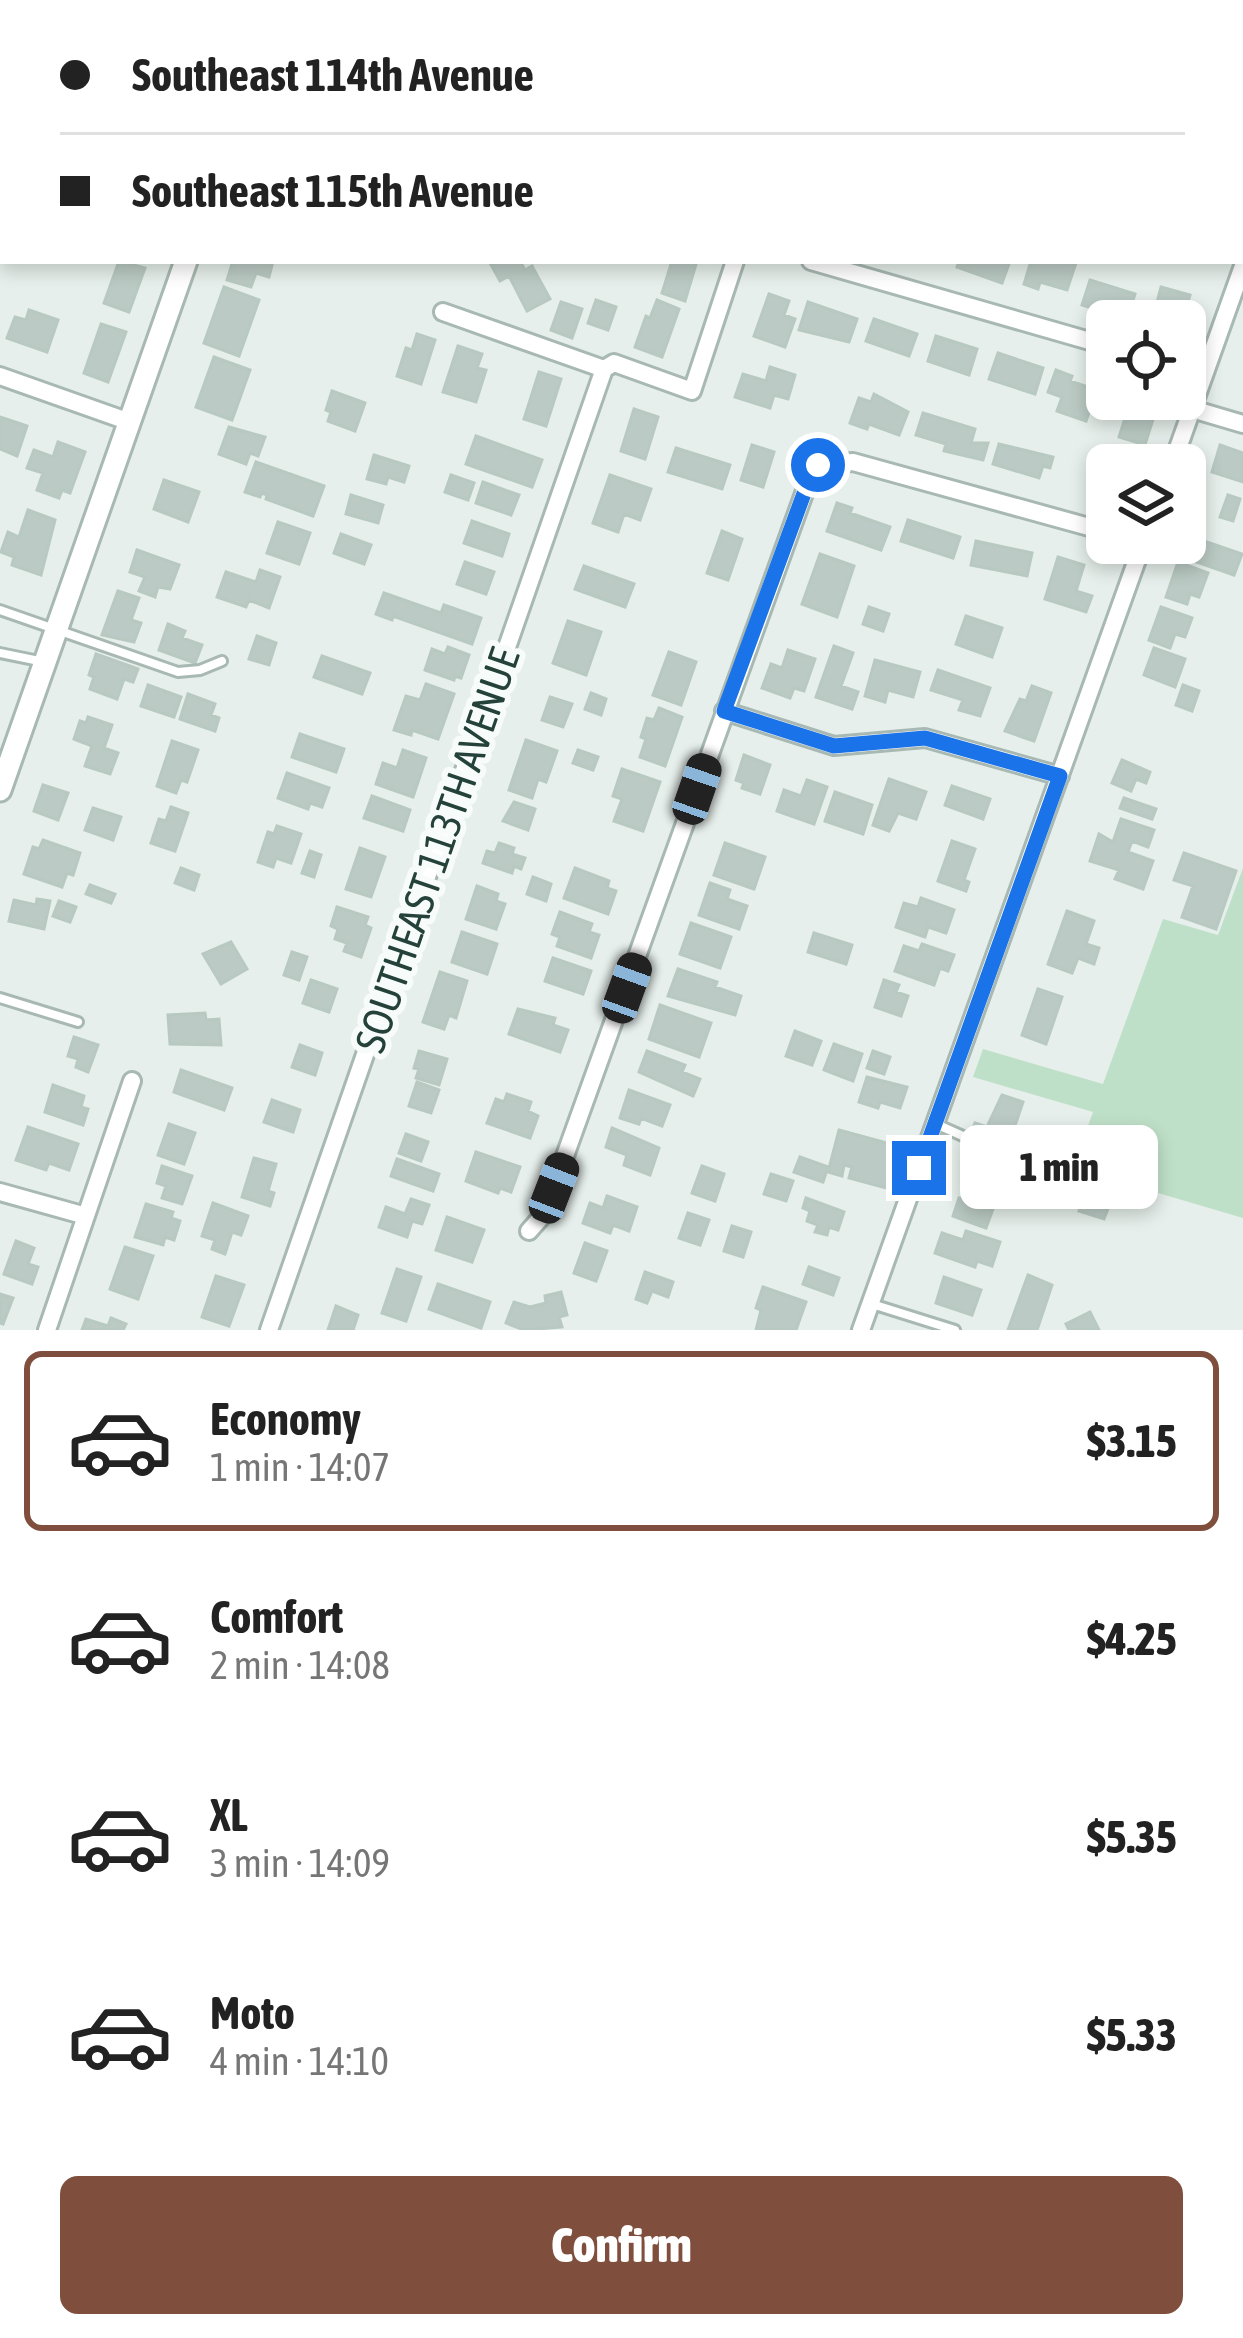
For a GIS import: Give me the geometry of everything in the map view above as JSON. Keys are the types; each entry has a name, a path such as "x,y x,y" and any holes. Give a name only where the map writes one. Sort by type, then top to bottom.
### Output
{"street":[{"path":"0,790 184,264"},
{"path":"443,312 604,369 614,363 692,391 734,264"},
{"path":"821,264 1086,340"},
{"path":"1206,368 1243,266"},
{"name":"SOUTHEAST 113TH AVENUE","path":"269,1330 604,369"},
{"path":"0,376 130,422"},
{"path":"1206,413 1243,424"},
{"path":"529,1232 544,1214 564,1162 724,711 818,465 853,462 1086,526"},
{"path":"861,1330 1136,564"},
{"path":"724,711 834,746 925,738 1060,776"},
{"path":"47,1330 132,1082"},
{"path":"0,1192 86,1216"}],"lane":[{"path":"0,610 178,672 222,662"},
{"path":"0,653 45,662"},
{"path":"0,998 78,1022"},
{"path":"935,1124 994,1150 1027,1178"},
{"path":"870,1304 955,1330"}],"green space":[{"path":"1243,868 1243,1218 1073,1168 1093,1112 973,1077 983,1049 1103,1084 1163,919 1218,935"}],"building":[{"path":"118,264 145,268 129,312 104,303"},
{"path":"232,264 272,264 269,277 256,273 251,287 227,280"},
{"path":"491,264 522,264 525,270 532,266 550,299 527,311 509,276 500,281"},
{"path":"671,264 696,264 685,301 662,293"},
{"path":"958,264 1009,264 1002,283"},
{"path":"1030,264 1076,264 1067,290 1040,282 1038,289 1024,284"},
{"path":"1090,280 1135,294 1133,300 1086,300 1086,306 1082,305"},
{"path":"224,287 259,300 239,356 204,343"},
{"path":"1161,287 1190,295 1189,300 1158,300"},
{"path":"769,294 789,301 784,315 795,319 785,347 754,336"},
{"path":"596,300 616,307 608,330 588,323"},
{"path":"657,300 679,309 662,357 635,347"},
{"path":"561,302 582,309 572,338 551,330"},
{"path":"808,302 857,319 849,342 799,330"},
{"path":"29,310 58,320 47,352 7,338 15,317 26,320"},
{"path":"874,319 917,334 909,356 866,341"},
{"path":"101,324 126,332 108,382 84,373"},
{"path":"417,334 435,340 421,384 397,376 406,348 412,350"},
{"path":"936,336 977,349 969,375 928,361"},
{"path":"458,346 482,354 477,368 486,370 476,402 443,392"},
{"path":"998,353 1043,368 1035,394 989,379"},
{"path":"214,357 250,370 232,420 196,407"},
{"path":"770,367 795,375 788,399 774,395 770,408 735,397 743,374 766,381"},
{"path":"1056,370 1086,386 1086,421 1057,411 1062,397 1048,392"},
{"path":"539,372 561,379 546,426 524,419"},
{"path":"332,391 365,403 355,431 328,421"},
{"path":"874,394 908,412 899,435 850,423 859,398 871,402"},
{"path":"634,409 658,417 645,459 621,451"},
{"path":"923,413 975,429 971,443 988,443 983,460 944,451 946,444 916,435"},
{"path":"0,417 27,426 17,456 0,449"},
{"path":"1124,420 1153,420 1145,444 1119,437"},
{"path":"229,427 265,437 258,456 250,453 246,464 219,454"},
{"path":"476,436 542,460 532,487 466,464"},
{"path":"58,442 85,452 70,493 62,490 59,498 37,490 43,473 27,468 34,450 53,457"},
{"path":"999,444 1053,457 1050,468 1043,466 1039,478 993,464"},
{"path":"752,445 774,452 763,487 741,480"},
{"path":"1220,445 1243,453 1243,482 1212,472"},
{"path":"676,448 730,465 722,489 668,472"},
{"path":"374,455 409,466 404,482 388,477 386,484 367,479"},
{"path":"256,462 324,486 313,516 266,499 262,493 260,497 245,492"},
{"path":"451,475 474,483 468,500 445,492"},
{"path":"610,475 651,489 640,520 624,514 618,532 593,523"},
{"path":"164,480 199,492 188,522 154,509"},
{"path":"483,482 519,495 511,515 476,503"},
{"path":"351,495 383,505 378,523 346,514"},
{"path":"1228,495 1240,499 1233,521 1220,517"},
{"path":"837,503 852,508 850,513 890,527 881,550 827,531"},
{"path":"28,510 55,520 41,575 12,565 14,557 1,552 8,532 19,537"},
{"path":"908,520 960,537 953,558 901,541"},
{"path":"472,521 509,534 502,556 464,543"},
{"path":"278,522 310,533 299,564 267,553"},
{"path":"722,531 742,539 728,580 707,573"},
{"path":"341,534 371,545 364,564 334,553"},
{"path":"976,541 1032,553 1027,576 971,565"},
{"path":"1206,542 1242,554 1234,575 1202,564"},
{"path":"137,550 179,565 170,589 158,587 155,597 139,591 145,577 130,572"},
{"path":"820,554 854,566 837,617 802,604"},
{"path":"1058,557 1084,565 1076,591 1092,596 1086,612 1045,599"},
{"path":"465,562 494,572 486,594 457,584"},
{"path":"1177,564 1208,573 1199,597 1190,594 1187,604 1166,597"},
{"path":"584,566 634,584 625,607 575,589"},
{"path":"260,570 280,577 269,608 249,600 246,607 217,597 226,572 256,582"},
{"path":"118,591 139,598 131,620 141,623 134,642 102,635"},
{"path":"384,593 441,613 444,605 481,618 472,644 376,614"},
{"path":"869,607 889,614 883,631 863,624"},
{"path":"1161,607 1192,618 1185,637 1175,634 1170,648 1149,640"},
{"path":"966,616 1002,628 992,657 956,644"},
{"path":"568,621 601,632 586,675 553,663"},
{"path":"168,624 185,631 182,638 202,645 195,663 159,650"},
{"path":"257,636 276,643 269,665 249,659"},
{"path":"834,646 853,653 841,686 858,692 852,709 816,697"},
{"path":"448,647 469,655 461,678 425,670 432,649 445,654"},
{"path":"1154,648 1185,659 1175,687 1144,675"},
{"path":"788,650 815,659 804,691 794,688 790,698 762,688 771,664 782,668"},
{"path":"669,652 696,662 681,705 653,695"},
{"path":"96,654 138,669 133,682 124,679 117,699 90,689"},
{"path":"322,656 370,673 362,694 314,677"},
{"path":"875,660 920,672 913,697 888,690 885,702 865,696"},
{"path":"938,670 990,688 980,716 959,710 963,700 931,690"},
{"path":"426,684 454,694 438,739 412,730 411,735 394,730 406,696 420,700"},
{"path":"148,685 181,697 174,717 141,706"},
{"path":"1183,685 1199,691 1192,711 1176,705"},
{"path":"1032,686 1051,693 1034,741 1005,731 1020,699 1026,701"},
{"path":"591,693 606,699 601,715 585,709"},
{"path":"188,694 215,704 211,715 219,718 215,731 180,719"},
{"path":"550,697 572,704 563,727 542,720"},
{"path":"659,708 682,717 665,766 640,757 647,718 654,720"},
{"path":"88,717 112,725 104,748 118,753 110,774 85,766 92,746 74,739 80,721 86,723"},
{"path":"300,734 344,749 336,772 292,757"},
{"path":"526,740 557,751 546,782 538,779 532,798 509,790"},
{"path":"172,741 198,750 187,782 181,780 176,793 157,786"},
{"path":"403,750 426,758 413,797 376,784 383,763 397,768"},
{"path":"578,750 598,757 593,770 573,763"},
{"path":"744,755 770,765 760,794 742,788 744,783 736,780"},
{"path":"1122,760 1150,772 1146,783 1136,779 1131,791 1112,783"},
{"path":"622,769 660,782 643,831 614,821 622,799 613,796"},
{"path":"287,773 329,788 322,807 310,803 308,809 278,798"},
{"path":"889,779 926,792 916,819 898,813 889,831 873,825"},
{"path":"807,780 827,787 814,824 777,811 784,790 801,796"},
{"path":"43,785 68,793 58,820 34,811"},
{"path":"952,786 990,799 983,819 945,805"},
{"path":"835,792 872,805 863,834 825,821"},
{"path":"372,796 410,810 403,831 364,818"},
{"path":"1124,798 1156,809 1152,819 1120,808"},
{"path":"514,802 535,809 528,830 503,821"},
{"path":"171,807 188,813 175,851 151,843 159,819 166,821"},
{"path":"93,808 121,817 113,840 85,830"},
{"path":"1121,819 1154,830 1148,847 1132,841 1128,852 1153,861 1143,889 1115,879 1119,870 1090,861 1099,834 1113,842"},
{"path":"277,826 301,834 291,863 276,858 273,867 258,862 268,832 274,834"},
{"path":"43,840 80,853 73,875 67,873 62,887 24,874 33,847 39,849"},
{"path":"952,841 975,849 964,880 969,882 966,891 938,881"},
{"path":"499,843 525,858 521,869 514,866 512,873 483,863 487,851 495,853"},
{"path":"725,843 765,857 754,889 714,875"},
{"path":"360,848 385,857 371,897 346,889"},
{"path":"310,851 321,855 314,877 302,873"},
{"path":"1184,853 1236,871 1216,929 1182,917 1193,886 1174,880"},
{"path":"181,868 199,875 194,890 175,883"},
{"path":"575,868 609,881 607,888 616,891 608,914 564,898"},
{"path":"533,877 551,884 546,901 527,894"},
{"path":"710,883 730,890 727,899 747,906 739,929 699,915"},
{"path":"90,885 115,894 111,903 86,894"},
{"path":"477,886 498,894 496,901 505,904 496,929 466,919"},
{"path":"921,898 954,910 946,933 928,927 925,937 896,927 904,903 918,907"},
{"path":"37,899 50,901 44,929 9,921 14,900 36,905"},
{"path":"59,901 76,907 70,922 53,916"},
{"path":"337,907 368,917 365,925 371,928 361,957 344,951 347,943 335,939 338,929 331,926"},
{"path":"1067,911 1094,921 1086,944 1099,948 1094,964 1078,958 1072,973 1048,964"},
{"path":"560,912 592,924 589,932 599,935 591,958 557,946 560,937 552,934"},
{"path":"691,923 731,937 720,968 680,954"},
{"path":"462,932 497,944 487,974 452,962"},
{"path":"814,933 852,945 846,964 808,952"},
{"path":"231,942 247,969 221,984 203,954"},
{"path":"922,944 954,955 948,971 940,968 934,985 895,971 904,946 919,951"},
{"path":"292,952 307,957 299,980 284,975"},
{"path":"553,958 591,971 583,994 545,981"},
{"path":"678,969 741,996 735,1015 668,996"},
{"path":"440,972 467,981 456,1018 449,1015 444,1029 423,1022"},
{"path":"311,980 337,989 329,1012 303,1003"},
{"path":"884,980 899,985 896,992 908,996 901,1016 875,1007"},
{"path":"1038,989 1062,997 1046,1044 1022,1035"},
{"path":"660,1005 711,1023 699,1057 649,1039"},
{"path":"518,1009 555,1018 553,1025 568,1030 560,1052 509,1034"},
{"path":"205,1013 206,1020 219,1019 221,1045 170,1044 168,1015"},
{"path":"795,1031 821,1041 812,1065 786,1056"},
{"path":"74,1037 98,1045 88,1072 76,1067 78,1059 68,1056"},
{"path":"834,1044 862,1054 853,1081 824,1070"},
{"path":"300,1045 322,1053 315,1075 292,1067"},
{"path":"419,1051 447,1059 439,1085 416,1078"},
{"path":"647,1051 685,1065 682,1072 700,1079 693,1096 639,1072"},
{"path":"873,1051 890,1057 884,1074 867,1068"},
{"path":"181,1070 232,1088 224,1110 174,1092"},
{"path":"867,1077 907,1087 900,1108 859,1102"},
{"path":"417,1082 439,1090 431,1113 409,1106"},
{"path":"53,1085 84,1096 81,1107 88,1109 83,1125 45,1112"},
{"path":"629,1090 670,1105 662,1126 641,1118 639,1124 620,1118"},
{"path":"507,1094 531,1102 528,1111 538,1116 530,1138 487,1123 496,1099 504,1102"},
{"path":"1002,1095 1023,1102 1007,1149 970,1136 975,1123 987,1127"},
{"path":"272,1100 300,1110 293,1132 264,1122"},
{"path":"169,1124 195,1133 184,1164 158,1155"},
{"path":"28,1127 78,1144 69,1170 49,1163 46,1170 16,1160"},
{"path":"612,1128 659,1148 650,1175 624,1165 627,1155 606,1147"},
{"path":"839,1130 909,1149 903,1173 891,1170 886,1188 849,1178 852,1167 844,1165 842,1176 828,1172"},
{"path":"406,1134 428,1142 421,1161 399,1153"},
{"path":"1019,1138 1043,1146 1039,1157 1016,1148"},
{"path":"476,1152 520,1167 511,1192 500,1188 498,1193 466,1181"},
{"path":"977,1156 1010,1168 1004,1186 971,1174"},
{"path":"800,1157 828,1167 823,1182 794,1172"},
{"path":"254,1158 276,1164 268,1191 274,1193 270,1206 242,1197"},
{"path":"397,1159 439,1174 433,1191 391,1176"},
{"path":"162,1166 192,1176 182,1204 162,1198 166,1186 157,1183"},
{"path":"702,1166 724,1174 715,1201 692,1193"},
{"path":"1064,1169 1086,1177 1081,1192 1059,1184"},
{"path":"771,1174 793,1181 786,1201 764,1194"},
{"path":"607,1196 637,1207 629,1231 613,1225 610,1233 583,1223 590,1203 603,1208"},
{"path":"1084,1197 1109,1206 1104,1219 1079,1211"},
{"path":"806,1198 844,1212 838,1230 829,1227 827,1235 815,1232 818,1225 807,1221 810,1211 803,1208"},
{"path":"959,1198 993,1209 986,1228 953,1216"},
{"path":"411,1199 429,1205 422,1224 412,1221 407,1237 379,1227 386,1207 405,1214"},
{"path":"213,1203 248,1216 241,1235 232,1232 225,1254 212,1249 215,1240 202,1236"},
{"path":"146,1204 173,1212 171,1218 180,1221 174,1240 165,1237 163,1245 135,1237"},
{"path":"688,1213 709,1220 700,1245 679,1238"},
{"path":"447,1217 484,1230 472,1262 436,1250"},
{"path":"732,1226 751,1232 743,1257 724,1251"},
{"path":"966,1231 1000,1242 992,1266 977,1261 975,1267 935,1253 942,1233 963,1240"},
{"path":"16,1241 34,1248 28,1264 38,1267 32,1284 4,1274"},
{"path":"585,1243 607,1251 596,1281 574,1273"},
{"path":"125,1247 153,1256 138,1299 110,1289"},
{"path":"809,1267 839,1278 833,1295 803,1284"},
{"path":"397,1269 421,1277 406,1321 382,1313"},
{"path":"645,1272 673,1282 668,1297 652,1291 647,1303 636,1299"},
{"path":"1028,1275 1052,1285 1037,1330 1008,1330"},
{"path":"216,1276 244,1285 229,1326 202,1317"},
{"path":"944,1277 981,1290 972,1315 936,1303"},
{"path":"438,1284 490,1302 481,1328 429,1309"},
{"path":"763,1287 806,1302 796,1330 756,1330"},
{"path":"561,1292 567,1315 559,1317 562,1327 524,1330 506,1323 514,1302 530,1307"},
{"path":"0,1294 13,1298 3,1324 0,1323"},
{"path":"336,1306 358,1315 353,1330 328,1330"},
{"path":"1090,1312 1099,1330 1069,1330 1066,1324"},
{"path":"111,1318 126,1324 123,1330 82,1330 86,1319 108,1326"}],"route":[{"path":"818,465 724,711 834,746 925,738 1060,776 919,1168"}]}
